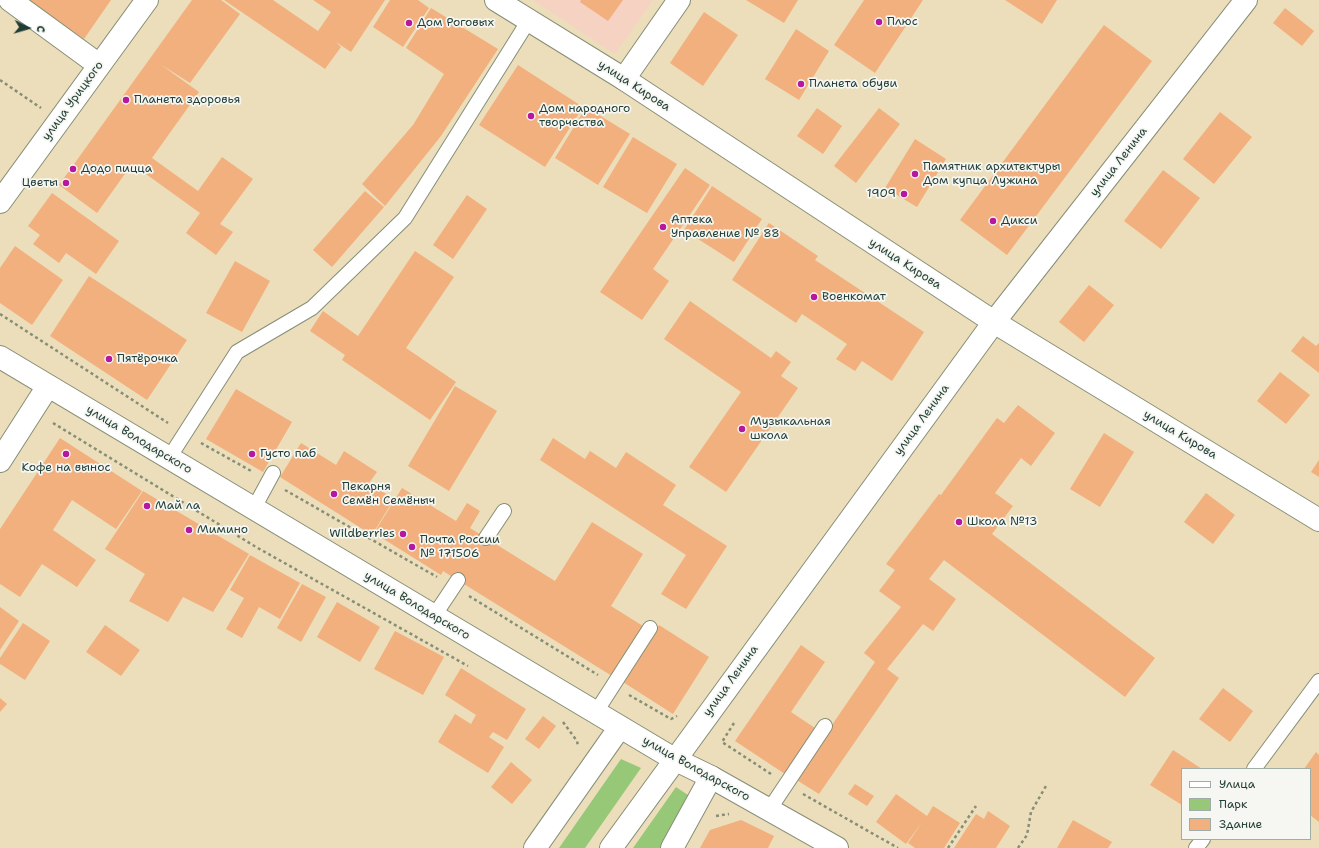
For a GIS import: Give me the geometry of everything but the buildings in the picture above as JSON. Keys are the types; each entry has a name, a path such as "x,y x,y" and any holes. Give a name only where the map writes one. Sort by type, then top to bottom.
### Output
{"main road":[{"path":"10,0 100,65"},
{"name":"улица Урицкого","path":"0,202 146,0"},
{"name":"улица Кирова","path":"496,0 624,79 994,322 1319,520"},
{"path":"624,79 678,0"},
{"name":"улица Ленина","path":"611,848 674,759 994,322 1246,0"},
{"name":"улица Володарского","path":"0,357 674,759 837,848"},
{"path":"0,461 48,386"},
{"path":"535,848 620,727"},
{"path":"672,848 711,778"}],"lane":[{"path":"169,458 237,352 312,308 405,218 529,20"},
{"path":"254,508 271,477"},
{"path":"486,538 504,511"},
{"path":"434,616 456,584"},
{"path":"596,712 650,628"},
{"path":"1255,768 1319,681"},
{"path":"769,810 826,726"},
{"path":"1196,848 1202,840"}],"path":[{"path":"0,80 59,121"},
{"path":"0,314 184,434 271,477 456,584 614,685 671,718 682,714"},
{"path":"31,412 55,424 256,548 470,667"},
{"path":"560,717 577,741 578,747"},
{"path":"734,723 722,742 786,784 898,848"},
{"path":"1018,848 1027,835 1031,812 1046,786"},
{"path":"948,848 976,806"}],"shaded area":[{"path":"533,0 653,0 615,54"}],"green space":[{"path":"621,759 641,768 585,848 559,848"},
{"path":"676,787 697,801 668,848 633,848"}],"place":[{"name":"Плюс","path":"879,22"},
{"name":"Дом Роговых","path":"409,23"},
{"name":"Планета обуви","path":"801,84"},
{"name":"Планета здоровья","path":"126,100"},
{"name":"Дом народного творчества","path":"531,116"},
{"name":"Додо пицца","path":"73,169"},
{"name":"Памятник архитектуры Дом купца Лужина","path":"915,174"},
{"name":"Цветы","path":"66,183"},
{"name":"1909","path":"904,194"},
{"name":"Дикси","path":"993,221"},
{"name":"Аптека Управление № 88","path":"663,227"},
{"name":"Военкомат","path":"814,297"},
{"name":"Пятёрочка","path":"109,359"},
{"name":"Музыкальная школа","path":"742,429"},
{"name":"Кофе на вынос","path":"66,454"},
{"name":"Густо паб","path":"252,454"},
{"name":"Пекарня Семён Семёныч","path":"334,494"},
{"name":"Май ла","path":"147,506"},
{"name":"Школа №13","path":"959,522"},
{"name":"Мимино","path":"189,530"},
{"name":"Wildberries","path":"403,534"},
{"name":"Почта России № 171506","path":"412,547"}]}
